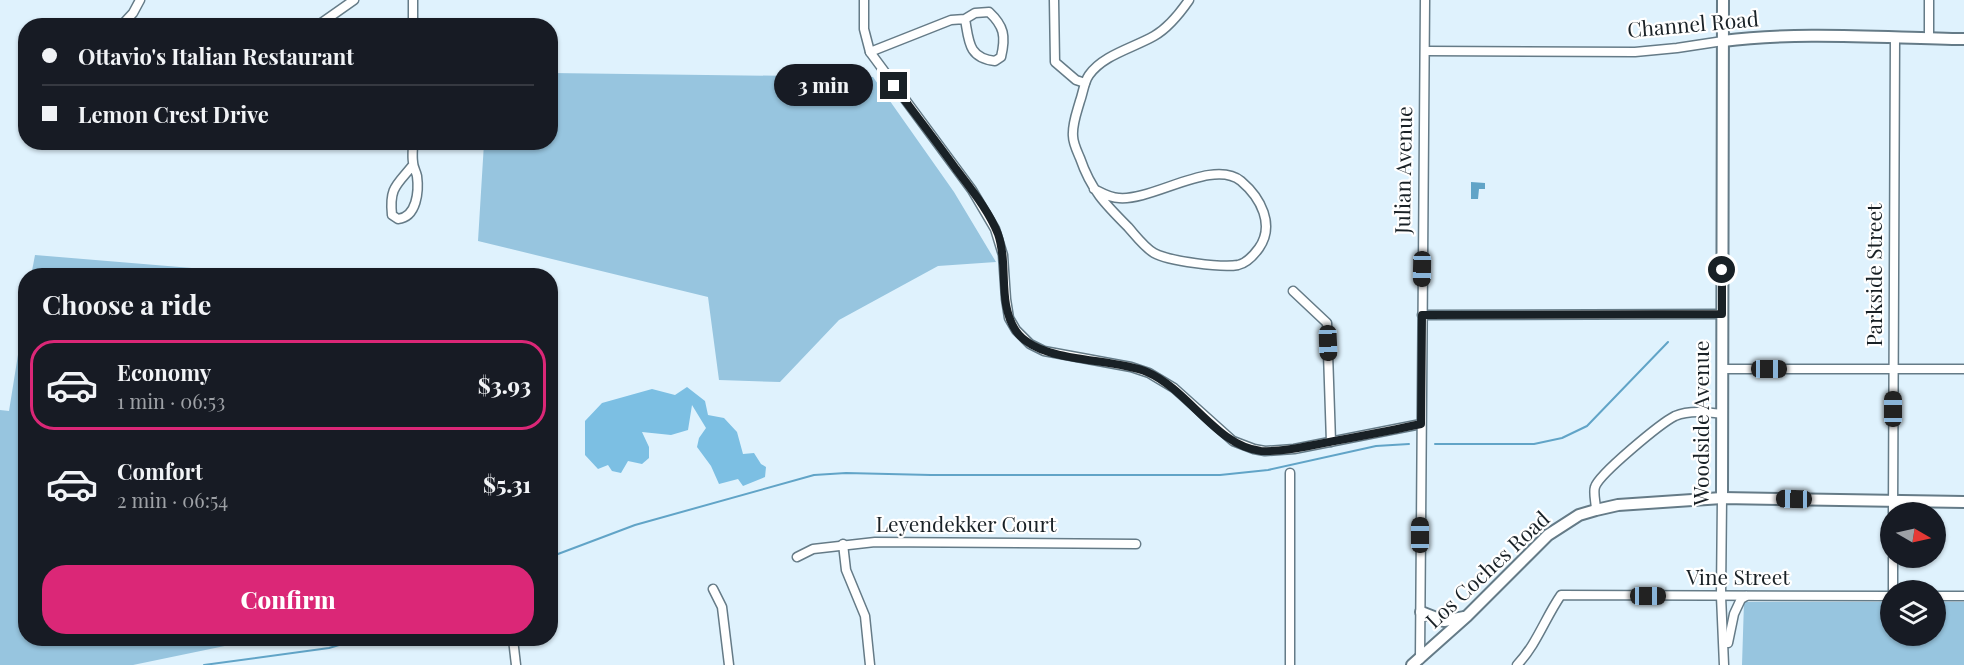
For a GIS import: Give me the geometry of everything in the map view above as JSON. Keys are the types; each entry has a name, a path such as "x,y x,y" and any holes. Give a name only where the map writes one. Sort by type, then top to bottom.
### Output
{"main road":[{"name":"Woodside Avenue","path":"1722,498 1723,0"},
{"name":"Channel Road","path":"1723,41 1756,38 1964,39"},
{"name":"Los Coches Road","path":"1417,663 1548,536 1580,515 1618,504 1722,498 1880,506"},
{"name":"Los Coches Road","path":"1946,503 1964,502"},
{"path":"1421,612 1444,621 1467,616"}],"street":[{"path":"128,18 140,0"},
{"path":"328,18 354,0"},
{"path":"413,0 413,18"},
{"path":"864,0 864,29 870,52 972,190 995,229 1003,255 1007,311 1016,330 1025,341 1044,351 1131,367 1149,373 1168,384 1233,441 1247,448 1280,450 1421,424"},
{"path":"1054,0 1055,62 1076,80 1085,83"},
{"path":"1094,189 1110,197 1122,199 1140,196 1196,178 1228,175 1239,179 1252,192 1264,211 1267,228 1264,242 1255,254 1242,264 1228,267 1164,258 1151,252 1106,206 1094,189 1087,178 1073,138 1074,123 1088,76 1100,63 1157,34 1178,16 1189,0"},
{"name":"Julian Avenue","path":"1417,663 1421,612 1425,0"},
{"path":"1929,0 1929,39"},
{"path":"870,52 951,21 965,19 975,13 988,12 999,22 1003,34 1001,57 995,61 985,60 976,55 970,47 965,19"},
{"name":"Parkside Street","path":"1893,502 1895,37"},
{"name":"Channel Road","path":"1426,51 1635,52 1723,41"},
{"path":"412,150 412,165 417,179 414,207 410,215 398,219 392,215 391,196 398,181 412,165"},
{"path":"1293,291 1327,323 1331,442"},
{"path":"1422,315 1722,314"},
{"path":"1722,369 1964,369"},
{"path":"1596,510 1594,488 1599,479 1644,439 1676,416 1690,413 1722,414"},
{"path":"1290,473 1290,665"},
{"name":"Woodside Avenue","path":"1722,498 1724,662"},
{"name":"Leyendekker Court","path":"797,557 813,549 875,542 1136,544"},
{"path":"843,544 849,578 865,616 870,665"},
{"path":"713,589 722,605 729,665"},
{"name":"Vine Street","path":"1517,665 1531,650 1545,627 1552,608 1562,595 1880,596"},
{"path":"1724,662 1734,614 1740,599 1746,596"},
{"path":"1946,596 1964,596"},
{"path":"514,646 516,665"}],"shaded area":[{"path":"558,73 873,77 954,192 996,262 938,266 839,320 780,382 719,380 708,297 478,241 484,150 558,150"},
{"path":"1471,182 1485,183 1485,189 1479,189 1478,199 1471,199"},
{"path":"35,255 192,268 33,268"},
{"path":"18,355 18,646 225,646 133,665 0,665 0,410 9,411"},
{"path":"687,387 705,401 708,415 724,418 737,432 743,454 754,453 761,464 766,467 765,477 743,486 738,479 719,484 711,466 697,447 699,438 706,428 692,405 688,430 671,435 642,432 649,447 649,458 642,464 628,461 621,473 612,471 608,465 598,469 585,455 585,421 602,403 652,389 675,395"},
{"path":"1744,602 1880,602 1880,646 1946,646 1946,602 1964,602 1964,665 1742,665"}],"waterway":[{"path":"1435,444 1534,444 1562,438 1587,426 1668,342"},
{"path":"558,554 635,525 814,475 846,473 1220,475 1268,470 1376,446 1409,444"},
{"path":"204,665 336,646"}],"route":[{"path":"894,86 972,190 995,229 1003,255 1007,311 1020,336 1044,351 1131,367 1149,373 1179,392 1233,441 1247,448 1264,451 1280,450 1421,424 1422,315 1722,314 1722,270"}]}
